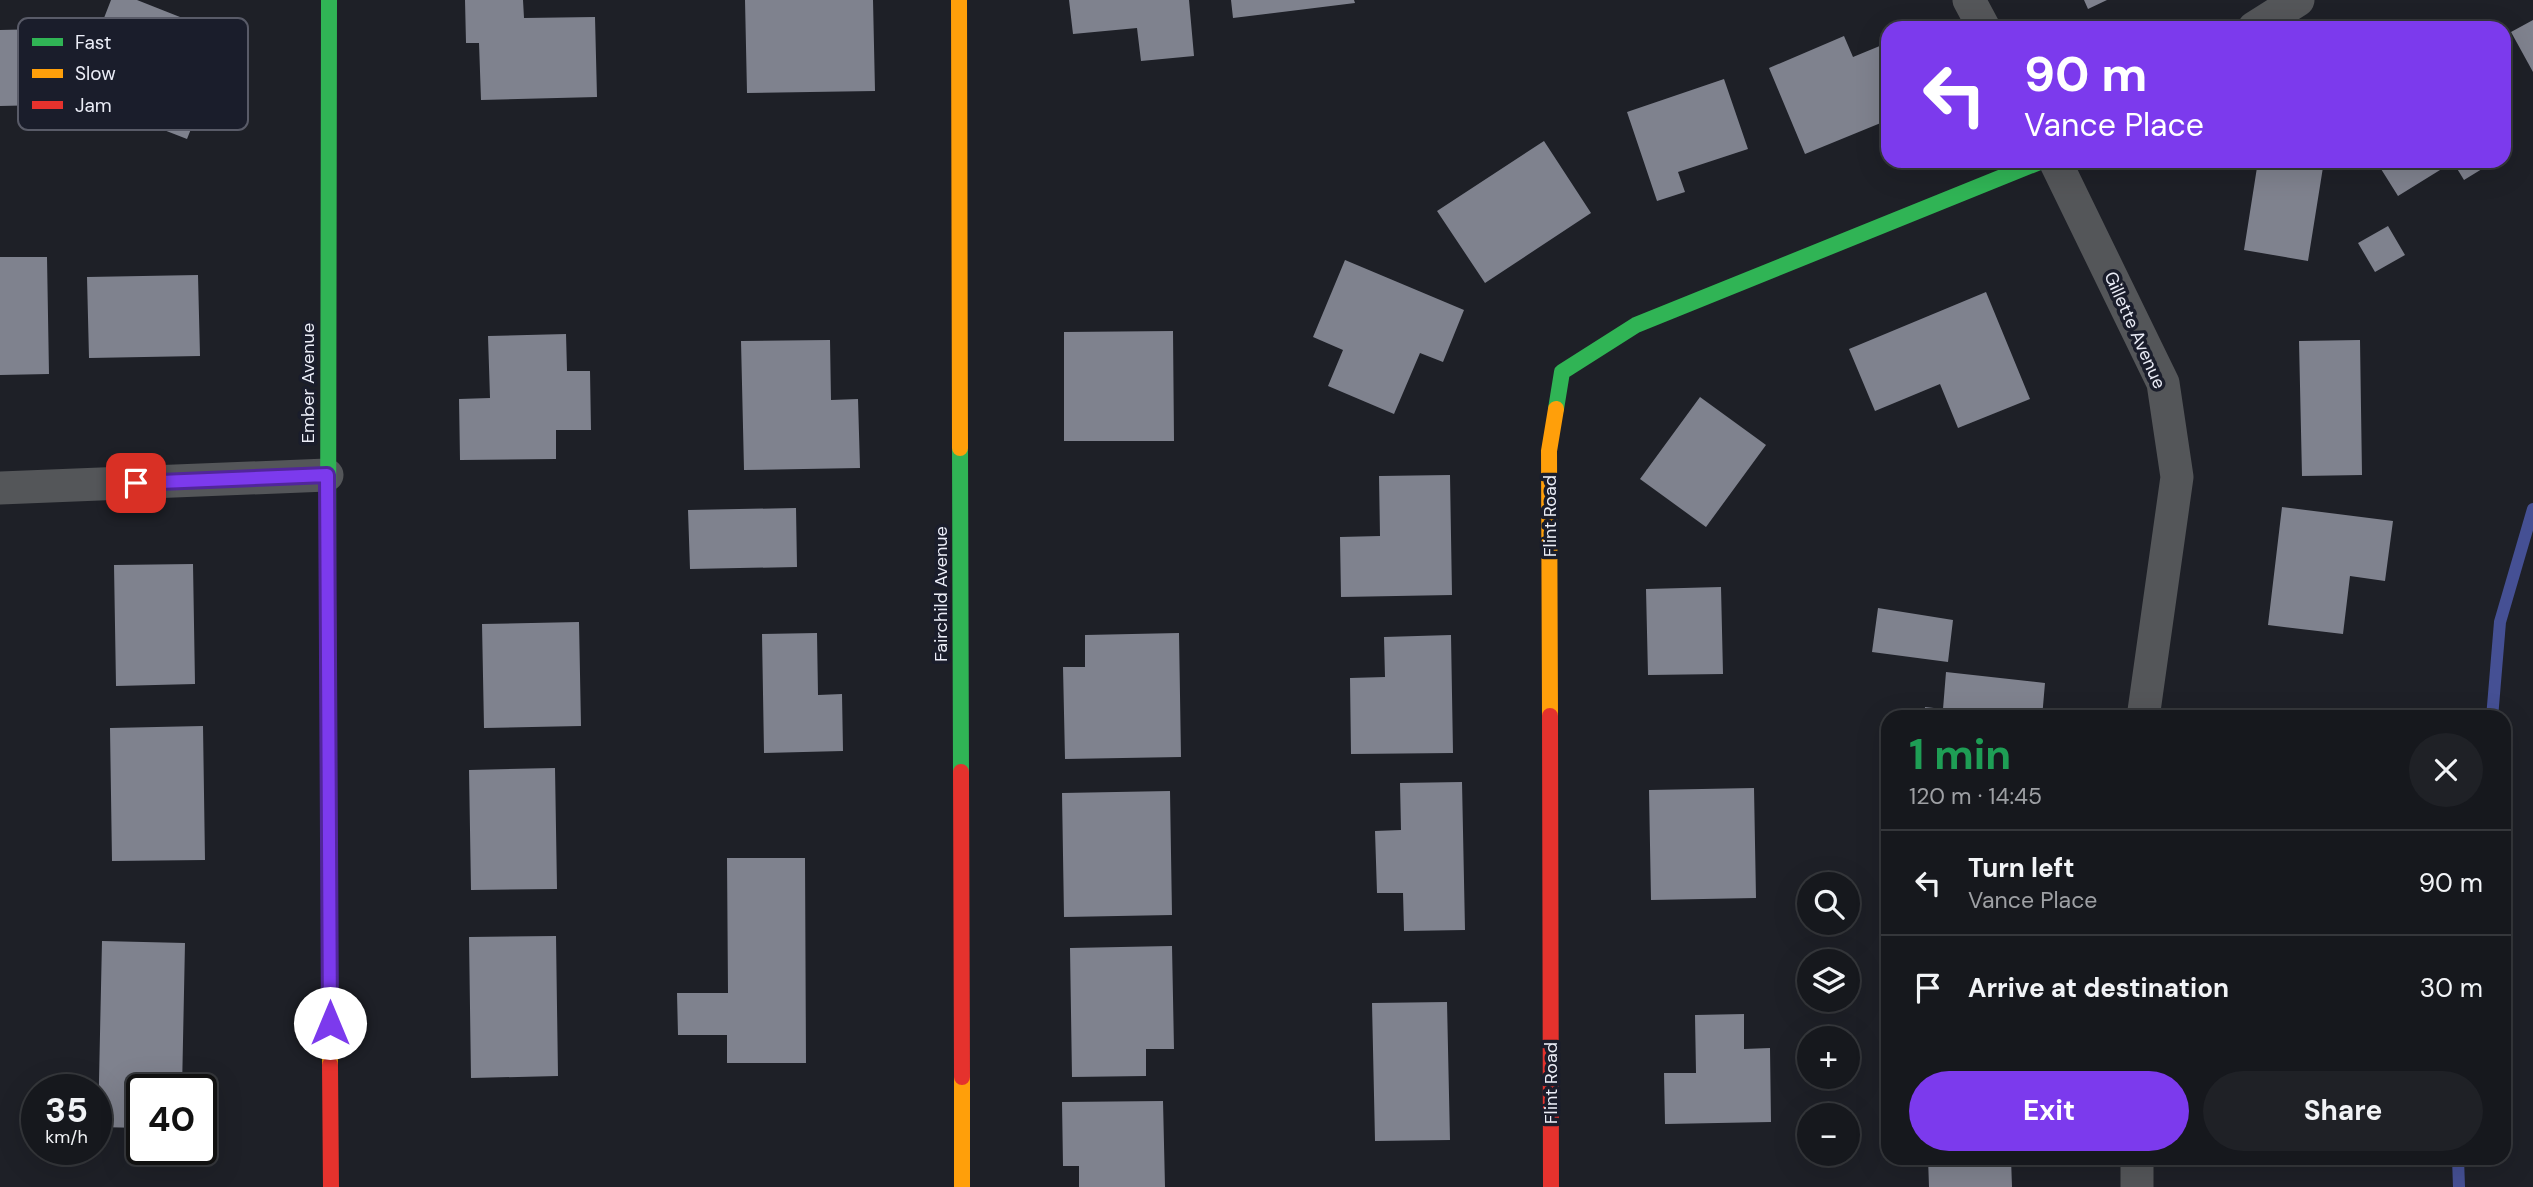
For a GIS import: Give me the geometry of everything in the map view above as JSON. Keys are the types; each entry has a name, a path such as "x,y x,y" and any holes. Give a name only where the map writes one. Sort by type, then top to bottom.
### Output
{"street":[{"name":"Ember Avenue","path":"329,0 327,475 331,1187"},
{"name":"Fairchild Avenue","path":"959,0 962,1187"},
{"path":"1969,0 1980,21"},
{"path":"2265,21 2298,0"},
{"name":"Flint Road","path":"1551,1187 1549,451 1562,372 1636,325 2025,168"},
{"name":"Gillette Avenue","path":"2058,168 2163,383 2177,477 2144,710"},
{"path":"0,488 327,475"},
{"path":"2137,1165 2137,1187"}],"building":[{"path":"111,0 137,0 182,18 104,18"},
{"path":"465,0 523,0 524,18 595,17 597,97 481,100 479,43 466,43"},
{"path":"745,0 873,0 875,91 747,93"},
{"path":"1069,0 1189,0 1194,56 1141,61 1137,28 1073,34"},
{"path":"1231,0 1354,0 1355,3 1233,18"},
{"path":"2084,0 2107,0 2088,9"},
{"path":"2533,20 2533,72 2511,32"},
{"path":"0,30 18,30 18,106 0,106"},
{"path":"1844,36 1853,57 1881,45 1881,123 1805,154 1769,68"},
{"path":"1724,79 1748,149 1678,172 1685,192 1657,201 1627,112"},
{"path":"164,130 191,130 187,139"},
{"path":"1544,141 1591,213 1485,283 1437,211"},
{"path":"2257,168 2323,168 2308,261 2244,250"},
{"path":"2380,168 2443,168 2398,196"},
{"path":"2457,168 2484,168 2464,180"},
{"path":"2388,226 2405,255 2375,272 2358,243"},
{"path":"0,257 47,257 49,374 0,375"},
{"path":"1345,260 1464,310 1443,362 1420,353 1394,414 1328,386 1343,350 1313,337"},
{"path":"198,275 200,356 89,358 87,277"},
{"path":"1986,292 2030,399 1958,428 1940,384 1875,411 1849,349"},
{"path":"1173,331 1174,441 1064,441 1064,332"},
{"path":"566,334 567,371 590,371 591,430 556,430 556,459 460,460 459,399 490,398 488,336"},
{"path":"830,340 831,400 858,399 860,468 744,470 741,341"},
{"path":"2360,340 2362,475 2302,476 2299,341"},
{"path":"1700,397 1766,445 1706,527 1640,479"},
{"path":"1450,475 1452,595 1341,597 1340,537 1380,536 1379,476"},
{"path":"2282,507 2393,521 2385,581 2350,576 2343,634 2268,625"},
{"path":"796,508 797,567 690,569 688,510"},
{"path":"193,564 195,684 116,686 114,565"},
{"path":"1721,587 1723,674 1648,675 1646,589"},
{"path":"1878,608 1953,620 1948,662 1872,652"},
{"path":"579,622 581,726 484,728 482,624"},
{"path":"817,633 818,695 842,694 843,751 764,753 762,634"},
{"path":"1179,633 1181,757 1065,759 1063,667 1085,667 1085,635"},
{"path":"1451,635 1453,753 1351,754 1350,678 1385,677 1384,637"},
{"path":"1946,672 2045,683 2043,710 1925,710 1925,707 1943,709"},
{"path":"2276,708 2340,709 2340,710"},
{"path":"203,726 205,860 112,861 110,728"},
{"path":"555,768 557,889 471,890 469,770"},
{"path":"1462,782 1465,930 1404,931 1403,893 1377,893 1375,831 1401,830 1400,783"},
{"path":"1754,788 1756,898 1651,900 1649,790"},
{"path":"1170,791 1172,915 1064,917 1062,793"},
{"path":"727,858 805,858 806,1063 727,1063 727,1035 678,1035 677,993 728,993"},
{"path":"556,936 558,1076 471,1078 469,937"},
{"path":"102,941 185,943 182,1074 126,1074 126,1128 112,1127 112,1074 99,1074"},
{"path":"1172,946 1174,1049 1146,1049 1146,1076 1072,1077 1070,948"},
{"path":"1447,1002 1450,1140 1375,1141 1372,1003"},
{"path":"1744,1014 1744,1049 1770,1048 1771,1122 1665,1124 1664,1073 1696,1073 1695,1015"},
{"path":"1163,1101 1165,1187 1079,1187 1079,1166 1063,1166 1062,1102"},
{"path":"1928,1165 2011,1165 2012,1187 1929,1187"}],"waterway":[{"path":"2493,710 2500,622 2533,509"},
{"path":"2458,1165 2459,1187"}],"traffic: fast":[{"path":"328,600 329,0"},
{"path":"1556,409 1562,372 1636,325 2025,168"},
{"path":"960,448 961,772"}],"traffic: slow":[{"path":"959,0 960,448"},
{"path":"1550,716 1549,451 1556,409"},
{"path":"328,600 330,1065"},
{"path":"962,1077 962,1187"}],"traffic: jam":[{"path":"1550,716 1551,1187"},
{"path":"961,772 962,1077"},
{"path":"330,1065 331,1187"}],"route":[{"path":"136,483 327,475 330,1023"}]}
